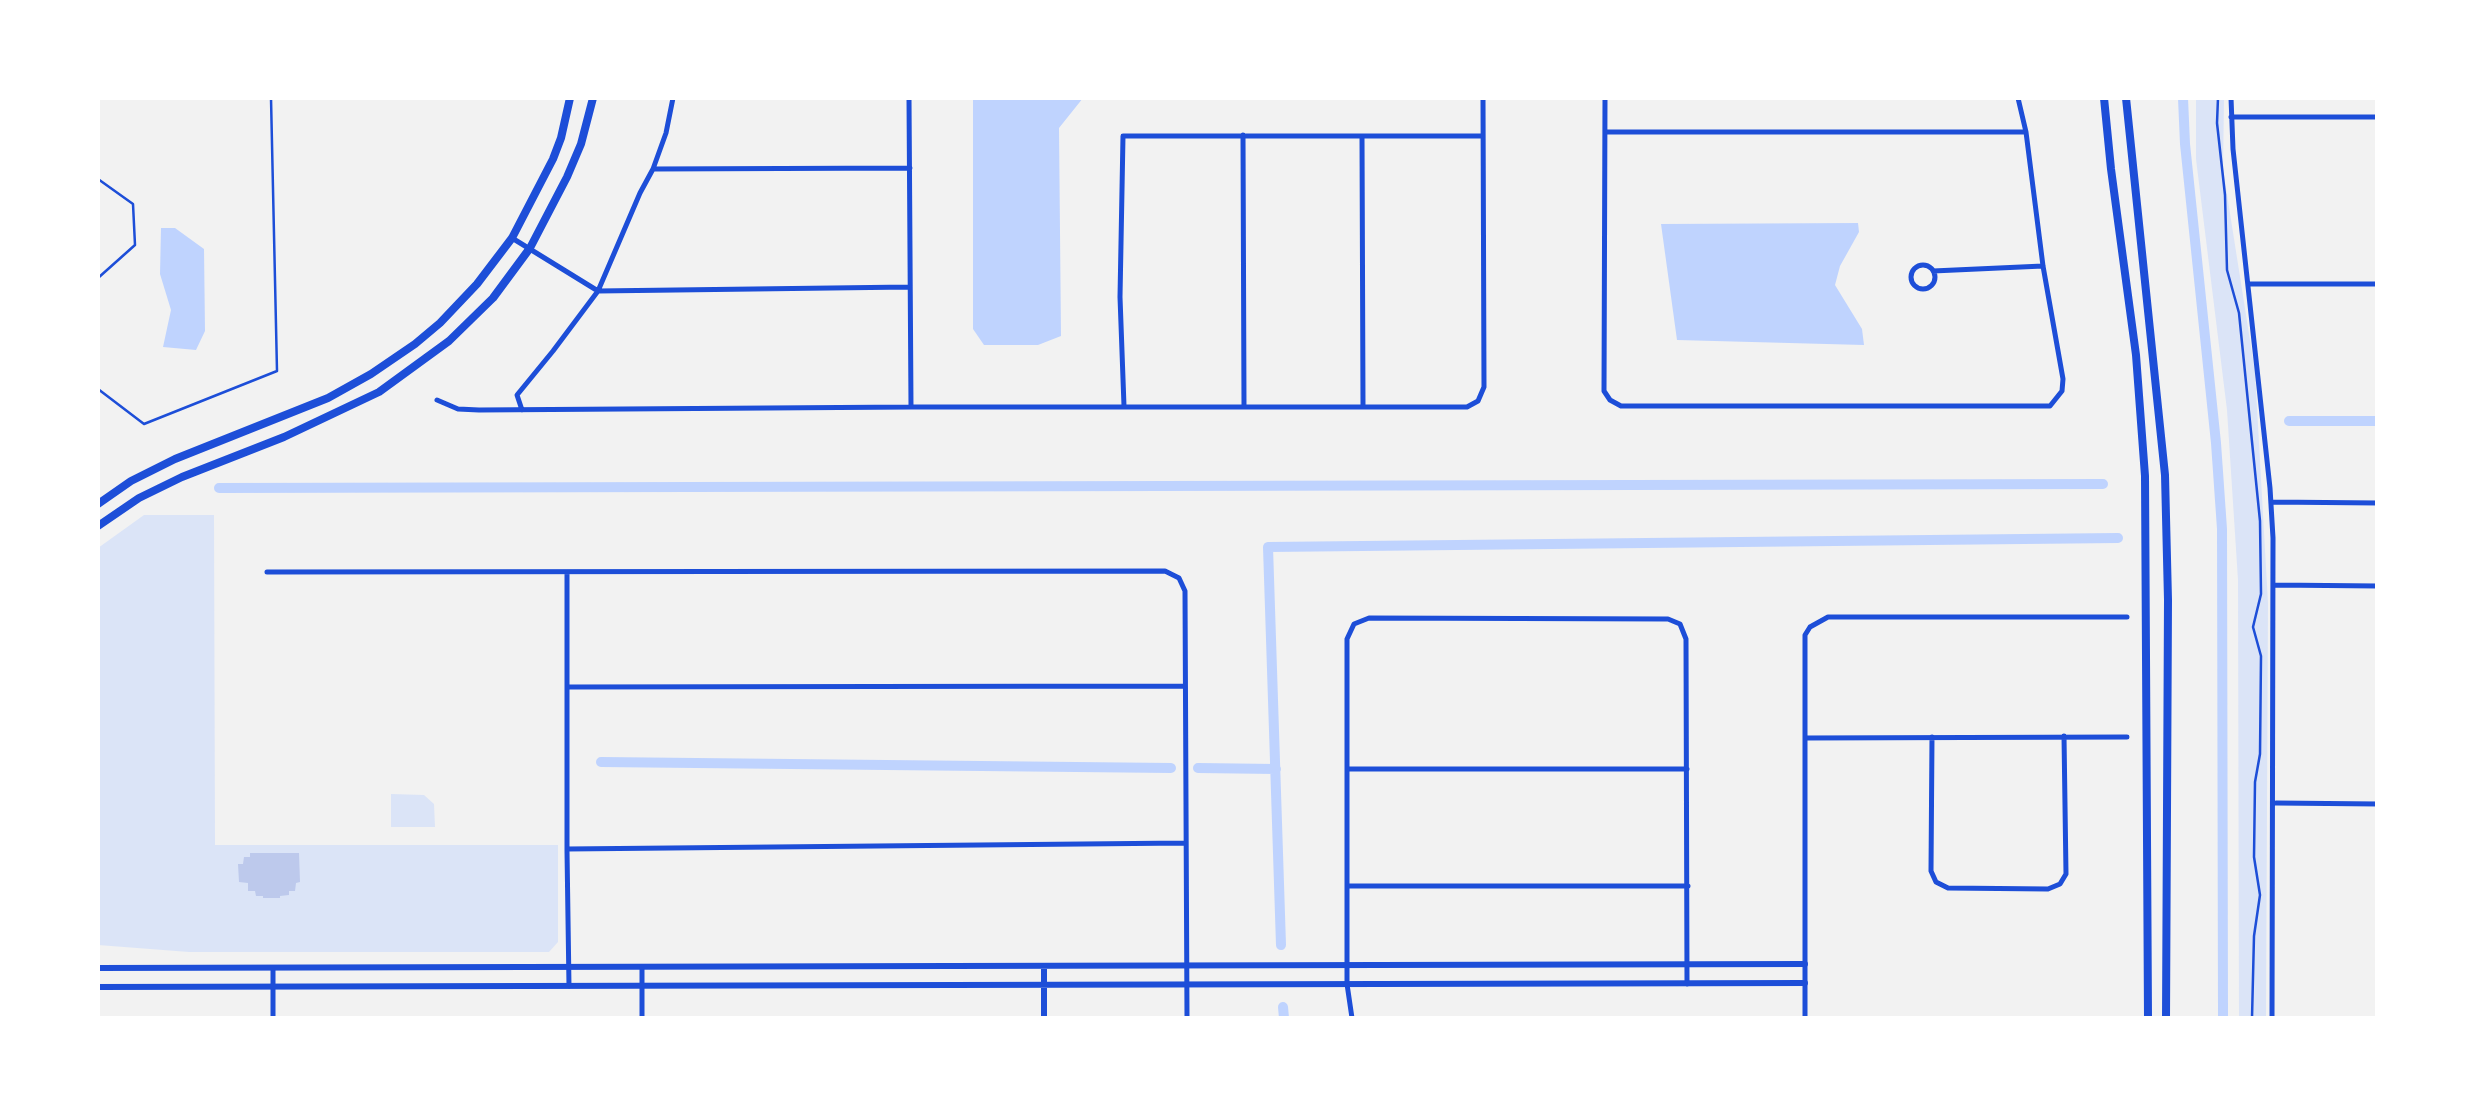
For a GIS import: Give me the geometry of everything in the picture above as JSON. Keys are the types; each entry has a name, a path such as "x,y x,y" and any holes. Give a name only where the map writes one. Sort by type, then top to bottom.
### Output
{"main road":[{"path":"98,504 119,488 175,459 328,398 371,374 440,323 478,284 512,238 553,159 570,98"},
{"path":"98,526 139,498 182,477 284,437 379,392 449,341 493,298 530,248 581,144 592,98"},
{"path":"2104,98 2136,355 2146,476 2148,1018"},
{"path":"2126,98 2165,476 2166,1018"},
{"path":"2148,948 2166,948"}],"street":[{"path":"522,410 517,395 598,291 640,192 654,169 673,98"},
{"path":"909,98 911,406"},
{"path":"437,400 458,409 522,410 1467,407 1478,401 1484,387 1483,98"},
{"path":"1605,98 1604,392 1610,400 1621,406 2050,406 2062,392 2063,379 2018,98"},
{"path":"2231,98 2271,502 2272,1018"},
{"path":"2231,116 2378,116"},
{"path":"1605,132 2026,132"},
{"path":"1243,135 1244,406"},
{"path":"1124,406 1120,298 1123,136 1482,136"},
{"path":"1362,137 1363,406"},
{"path":"654,169 910,168"},
{"path":"512,238 598,291 909,287"},
{"path":"1933,271 1932,285 1925,288 1914,284 1912,273 1924,265 1933,271 2043,266"},
{"path":"2248,284 2378,284"},
{"path":"2271,502 2378,503"},
{"path":"267,572 1165,572 1179,578 1186,591 1186,1018"},
{"path":"568,573 569,986"},
{"path":"2274,585 2378,586"},
{"path":"1805,1018 1805,635 1810,627 1828,618 2127,617"},
{"path":"1352,1018 1347,984 1347,639 1354,624 1369,618 1668,619 1680,624 1686,639 1687,984"},
{"path":"568,687 1186,686"},
{"path":"1932,737 1931,871 1936,882 1948,888 2048,889 2060,884 2066,874 2064,736"},
{"path":"1805,738 2127,737"},
{"path":"1348,769 1687,768"},
{"path":"2274,803 2378,804"},
{"path":"567,849 1185,844"},
{"path":"1348,886 1688,886"},
{"path":"98,968 1805,964"},
{"path":"1044,966 1044,1018"},
{"path":"642,967 642,1018"},
{"path":"272,968 273,1018"},
{"path":"98,988 1804,983"}],"lane":[{"path":"98,179 133,204 135,245 98,278 98,388 144,424 277,370 271,98"}],"path":[{"path":"2218,98 2227,270 2239,313 2260,522 2260,594 2253,627 2261,656 2254,858 2260,894 2254,936 2252,1018"}],"shaded area":[{"path":"2196,98 2224,98 2223,169 2255,372 2268,603 2266,1018 2239,1018 2238,580 2227,410 2196,159"},
{"path":"144,515 214,515 215,845 558,845 558,942 549,952 189,952 98,945 98,548"},
{"path":"391,794 424,795 434,804 435,827 391,827"}],"water":[{"path":"973,98 1083,98 1059,128 1061,336 1038,345 984,345 973,329"},
{"path":"1858,223 1859,232 1840,266 1835,285 1862,329 1864,345 1677,340 1661,224"},
{"path":"161,228 175,228 204,249 205,331 196,350 163,347 171,310 160,274"}],"building":[{"path":"250,853 299,853 300,882 296,883 295,891 280,898 263,898 248,891 248,883 239,882 238,864 243,864"}],"waterway":[{"path":"2183,98 2222,529 2223,1018"},
{"path":"2289,421 2378,421"},
{"path":"219,488 2103,484"},
{"path":"1281,945 1268,547 2118,538"},
{"path":"601,762 1171,768"},
{"path":"1198,768 1276,769"},
{"path":"1283,1007 1284,1018"}]}
